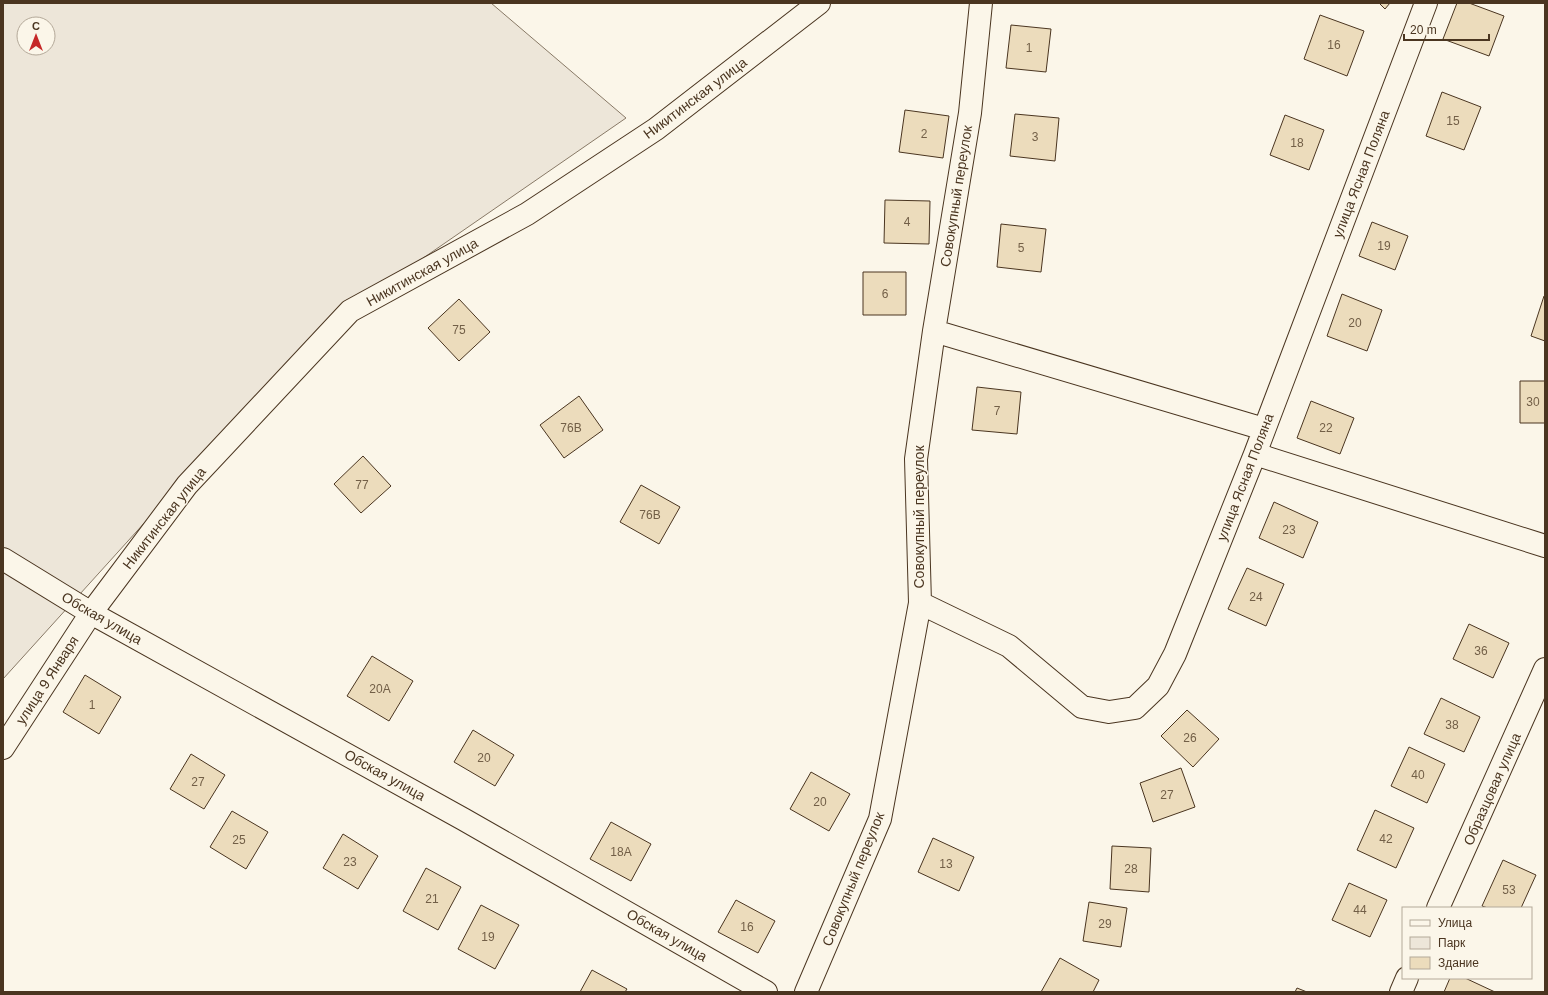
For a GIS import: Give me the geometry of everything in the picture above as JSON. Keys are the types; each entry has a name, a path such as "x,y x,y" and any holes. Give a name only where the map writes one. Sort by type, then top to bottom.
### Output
{"street":[{"name":"Никитинская улица","path":"91,613 187,485 350,311 534,210 656,129 819,3"},
{"name":"Совокупный переулок","path":"806,992 880,819 920,603 916,459 934,331 970,113 981,3"},
{"name":"улица Ясная Поляна","path":"920,603 1009,646 1082,707 1110,712 1135,708 1158,686 1175,654 1255,454 1426,3"},
{"path":"934,331 1264,429"},
{"path":"1255,454 1545,546"},
{"name":"Обская улица","path":"3,559 91,613 463,819 766,992"},
{"name":"улица 9 Января","path":"3,748 91,613"},
{"name":"Образцовая улица","path":"1438,907 1545,669"},
{"path":"1401,992 1407,979"}],"green space":[{"path":"3,3 491,3 626,118 319,330 3,679"}],"building":[{"path":"1379,3 1390,3 1385,9"},
{"path":"1457,3 1469,3 1504,16 1489,56 1443,39"},
{"path":"1320,15 1364,31 1347,76 1304,59"},
{"path":"1011,25 1051,29 1046,72 1006,68"},
{"path":"1442,92 1481,107 1464,150 1426,136"},
{"path":"905,110 949,116 943,158 899,152"},
{"path":"1015,114 1059,118 1055,161 1010,156"},
{"path":"1285,115 1324,130 1309,170 1270,155"},
{"path":"885,200 930,201 929,244 884,243"},
{"path":"1372,222 1408,236 1395,270 1359,256"},
{"path":"1001,224 1046,229 1041,272 997,267"},
{"path":"863,272 906,272 906,315 863,315"},
{"path":"1342,294 1382,310 1367,351 1327,336"},
{"path":"1545,296 1545,341 1531,336"},
{"path":"459,299 490,332 459,361 428,328"},
{"path":"1520,381 1545,381 1545,423 1520,423"},
{"path":"977,387 1021,392 1017,434 972,430"},
{"path":"579,396 603,430 564,458 540,425"},
{"path":"1311,401 1354,418 1340,454 1297,438"},
{"path":"363,456 391,486 361,513 334,484"},
{"path":"641,485 680,507 659,544 620,522"},
{"path":"1274,502 1318,522 1303,558 1259,538"},
{"path":"1247,568 1284,584 1266,626 1228,609"},
{"path":"1469,624 1509,643 1493,678 1453,659"},
{"path":"372,656 413,681 389,721 347,696"},
{"path":"85,675 121,697 99,734 63,712"},
{"path":"1441,698 1480,717 1464,752 1424,734"},
{"path":"1187,710 1219,739 1193,767 1161,736"},
{"path":"473,730 514,755 495,786 454,762"},
{"path":"1409,747 1445,764 1427,803 1391,786"},
{"path":"191,754 225,775 204,809 170,789"},
{"path":"1181,768 1195,807 1153,822 1140,783"},
{"path":"811,772 850,794 829,831 790,809"},
{"path":"1375,810 1414,828 1396,868 1357,850"},
{"path":"232,811 268,832 246,869 210,847"},
{"path":"611,822 651,844 631,881 590,859"},
{"path":"343,834 378,856 358,889 323,868"},
{"path":"933,838 974,857 959,891 918,872"},
{"path":"1112,846 1151,848 1149,892 1110,889"},
{"path":"1503,860 1536,875 1521,907 1482,906"},
{"path":"426,868 461,887 438,930 403,911"},
{"path":"1349,883 1387,900 1370,937 1332,920"},
{"path":"736,900 775,921 758,953 718,932"},
{"path":"1089,902 1127,908 1121,947 1083,941"},
{"path":"481,905 519,925 495,969 458,949"},
{"path":"1060,958 1099,980 1093,992 1041,992"},
{"path":"592,970 627,989 625,992 580,992"},
{"path":"1450,979 1467,979 1495,992 1444,992"},
{"path":"1297,988 1307,992 1295,992"}]}
